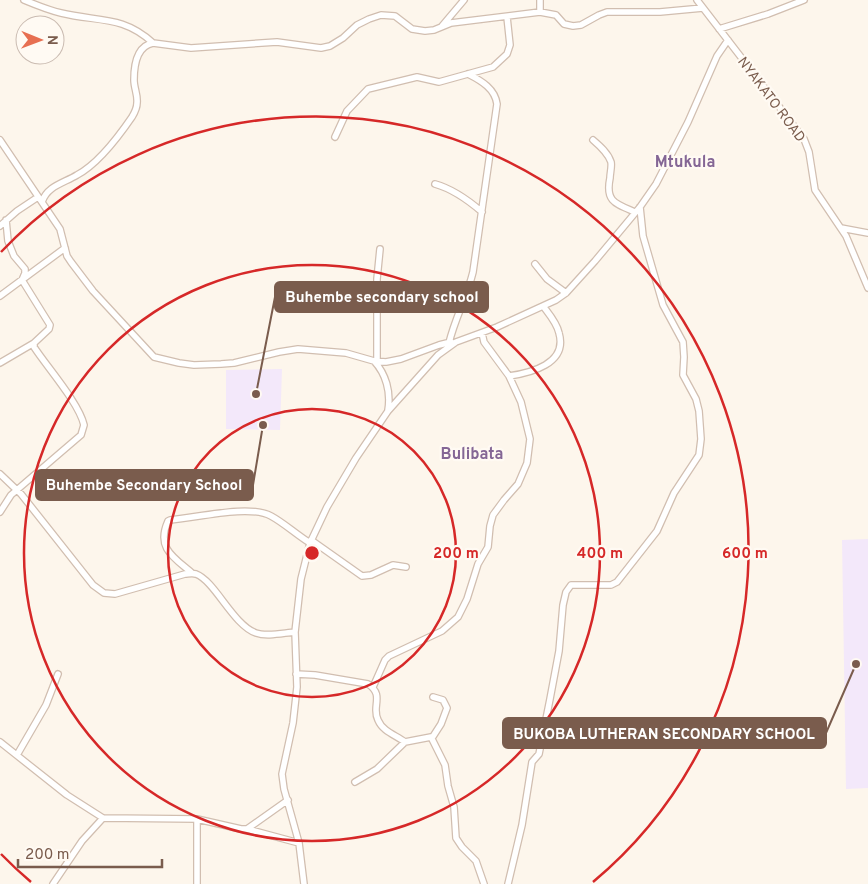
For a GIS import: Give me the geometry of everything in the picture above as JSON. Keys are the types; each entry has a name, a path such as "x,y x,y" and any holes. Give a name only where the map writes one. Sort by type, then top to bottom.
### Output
{"street":[{"path":"24,0 61,13 102,19 128,26 153,43"},
{"path":"442,26 464,0"},
{"path":"540,0 540,12"},
{"name":"NYAKATO ROAD","path":"696,0 804,139 809,152 815,190 841,228 868,288"},
{"path":"720,29 804,0"},
{"path":"0,226 6,220 44,197 53,187 76,176 92,164 128,123 138,102 134,79 138,54 144,46 153,43 191,48 277,42 321,48 330,46 343,38 368,19 381,15 395,16 412,29 434,30 456,22 540,12 556,15 564,24 572,26 581,25 599,14 607,12 643,13 703,8"},
{"path":"335,137 347,110 368,89 410,78 422,78 439,82 493,67 507,54 510,45 506,17"},
{"path":"304,884 299,843 284,789 282,774 293,723 296,687 294,632 303,572 311,541 335,492 388,411 438,355 456,342 482,333 556,300 566,293 595,261 637,210 664,170 688,122 716,56 728,40"},
{"path":"449,342 468,291 498,104 496,96 489,87 468,74"},
{"path":"0,140 60,229 67,256 71,262 93,291 149,352 158,358 194,365 221,364 234,363 298,349 346,353 386,362 401,359 449,342 456,342"},
{"path":"593,140 603,149 611,162 608,190 610,198 614,202 637,210"},
{"path":"435,184 458,194 482,212"},
{"path":"508,884 522,825 532,762 538,754 550,699 559,651 566,592 571,585 605,586 617,582 657,531 674,493 693,466 701,447 701,426 696,399 683,375 683,342 663,305 637,210"},
{"path":"0,363 34,344 50,329 50,325 22,280 25,269 14,256 8,241 6,220"},
{"path":"841,228 868,233"},
{"path":"0,296 65,248"},
{"path":"380,249 377,279 376,361 383,372 388,388 388,411"},
{"path":"535,264 547,279 566,293"},
{"path":"509,376 524,374 546,366 559,349 560,334 542,306"},
{"path":"373,687 385,660 389,656 442,631 458,617 467,599 478,564 488,547 493,515 524,474 530,451 530,439 521,402 509,376 487,347 482,333"},
{"path":"0,512 11,495 81,435 84,425 80,415 34,344"},
{"path":"0,474 18,490 89,580 104,594 115,594 192,573"},
{"path":"294,632 260,634 251,630 200,576 192,573 164,547 164,533 168,522 170,520 231,512 255,512 270,516 362,576 370,575 392,565 406,567"},
{"path":"17,755 46,705 58,674"},
{"path":"296,674 351,680 373,687 378,697 377,719 386,731 405,742"},
{"path":"432,738 441,724 447,708 443,700 433,697"},
{"path":"355,782 377,769 405,742 428,736 432,738 445,765 454,807 456,838 476,861 484,884"},
{"path":"0,742 67,795 102,818 197,819 247,829 299,843"},
{"path":"247,829 288,800"},
{"path":"53,884 82,841 102,818"},
{"path":"197,819 197,884"}],"shaded area":[{"path":"282,369 280,430 226,429 226,370"},
{"path":"868,539 868,788 846,789 842,540"}],"place":[{"name":"Buhembe secondary school","path":"256,394"},
{"name":"Buhembe Secondary School","path":"263,425"},
{"name":"BUKOBA LUTHERAN SECONDARY SCHOOL","path":"856,664"}],"district":[{"name":"Mtukula","path":"685,161"},
{"name":"Bulibata","path":"472,453"}]}
